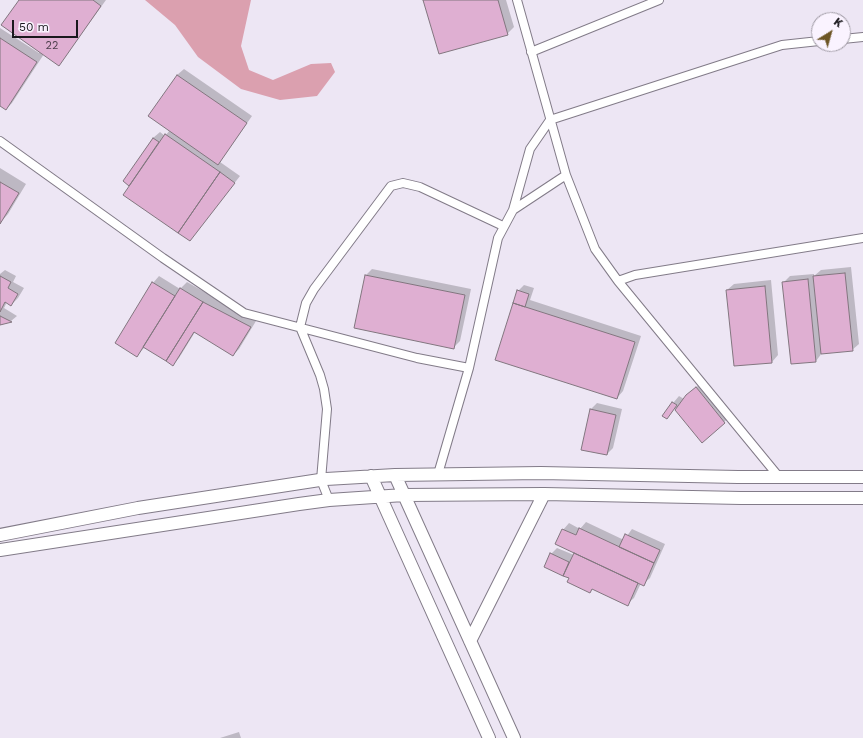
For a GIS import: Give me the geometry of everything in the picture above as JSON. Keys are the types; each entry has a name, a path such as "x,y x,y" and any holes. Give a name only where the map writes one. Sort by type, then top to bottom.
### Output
{"main road":[{"path":"0,535 138,508 320,480 371,476 541,473 863,477"},
{"path":"395,475 514,738"},
{"path":"371,476 489,738"},
{"path":"470,641 544,494"},
{"path":"0,550 329,500 404,495 544,494 741,498 863,498"}],"street":[{"path":"517,0 566,175 595,249 618,281 779,477"},
{"path":"531,52 659,0"},
{"path":"851,38 863,37"},
{"path":"438,474 469,368 498,238 512,210 530,149 550,120 782,45 811,42"},
{"path":"0,140 163,258 244,313 417,358 469,368"},
{"path":"512,210 566,175"},
{"path":"329,500 320,480 327,409 320,375 300,327 306,303 314,289 391,186 403,183 420,187 503,226"},
{"path":"618,281 635,275 863,238"}],"shaded area":[{"path":"145,0 251,0 241,46 249,70 273,80 311,64 331,63 335,72 317,96 280,100 241,89 198,57 175,25"}],"building":[{"path":"19,0 93,0 101,6 59,66 1,25"},
{"path":"423,0 498,0 508,35 439,54"},
{"path":"0,38 37,62 6,110 0,106"},
{"path":"177,75 247,123 218,165 148,116"},
{"path":"165,134 220,172 178,233 123,195"},
{"path":"153,138 159,142 129,186 123,181"},
{"path":"220,172 235,183 190,241 178,233"},
{"path":"0,182 19,193 0,224"},
{"path":"845,273 853,351 821,354 813,276"},
{"path":"365,275 465,295 454,349 354,328"},
{"path":"0,276 11,282 8,288 18,294 11,306 5,302 0,312"},
{"path":"808,279 816,362 791,364 782,282"},
{"path":"152,282 175,296 137,357 115,343"},
{"path":"765,286 772,363 734,366 726,290"},
{"path":"180,288 203,302 166,361 143,347"},
{"path":"517,290 529,294 525,307 513,303"},
{"path":"203,302 251,327 233,356 194,332 173,366 166,361"},
{"path":"513,303 635,342 617,399 495,360"},
{"path":"0,316 12,322 0,325"},
{"path":"696,387 725,423 702,443 675,410 686,395"},
{"path":"672,402 677,405 667,419 662,416"},
{"path":"590,409 616,415 607,455 581,450"},
{"path":"579,528 654,563 644,586 555,544 562,529 576,535"},
{"path":"625,534 660,550 654,563 619,547"},
{"path":"550,553 569,562 563,576 544,567"},
{"path":"574,553 638,583 628,606 592,589 590,593 567,582 569,578 563,576"}]}
